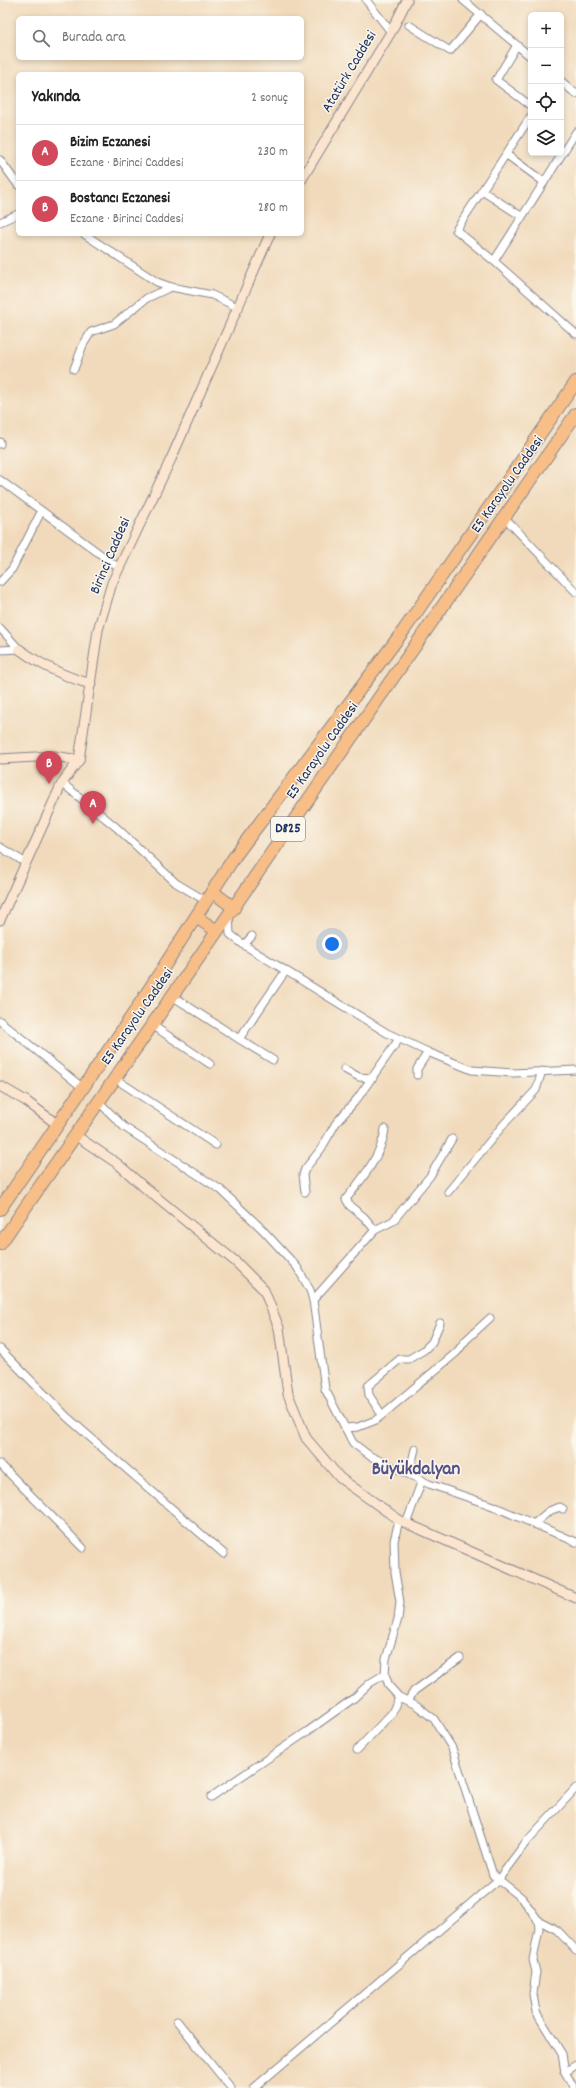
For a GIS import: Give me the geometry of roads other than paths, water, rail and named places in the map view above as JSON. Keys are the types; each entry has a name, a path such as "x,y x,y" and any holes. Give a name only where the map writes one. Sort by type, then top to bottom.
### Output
{"highway":[{"name":"E5 Karayolu Caddesi","path":"0,1209 134,1013 235,856 404,630 576,382"},
{"name":"E5 Karayolu Caddesi","path":"0,1244 576,414"},
{"path":"209,896 231,911"},
{"path":"196,917 217,931"}],"street":[{"path":"366,0 391,32"},
{"name":"Atatürk Caddesi","path":"304,173 316,156 391,32 407,0"},
{"path":"463,0 528,55"},
{"path":"409,25 450,51 481,14"},
{"path":"517,46 496,80 528,104"},
{"path":"564,84 576,94"},
{"path":"528,120 456,230 494,261 576,334"},
{"path":"494,261 521,216 576,132"},
{"path":"507,154 544,182"},
{"path":"0,160 16,182"},
{"path":"482,191 521,216"},
{"path":"0,222 16,215"},
{"path":"87,236 157,282 172,287 212,295 239,308"},
{"name":"Birinci Caddesi","path":"0,919 62,783 79,760 98,630 112,583 171,459 239,308 269,236"},
{"path":"74,369 83,345 91,332 114,324 147,298 172,287"},
{"path":"0,480 41,512 119,568"},
{"path":"0,582 12,569 41,512"},
{"path":"505,518 576,592"},
{"path":"0,628 19,649 35,660 56,671 91,684"},
{"path":"0,650 19,649"},
{"path":"0,759 54,756 79,760"},
{"path":"62,783 116,828 176,883 209,896"},
{"path":"0,847 26,863"},
{"path":"231,911 230,934 244,945 285,972 399,1039 472,1070 513,1073 576,1070"},
{"path":"244,945 252,936"},
{"path":"239,1039 285,972"},
{"path":"172,996 273,1060"},
{"path":"0,1021 83,1088"},
{"path":"152,1025 210,1064"},
{"path":"305,1192 303,1175 305,1169 320,1149 336,1123 373,1078 399,1039"},
{"path":"417,1075 418,1069 428,1052"},
{"path":"344,1069 359,1076 373,1078"},
{"path":"448,1192 504,1124 536,1090 542,1071"},
{"path":"114,1078 216,1145"},
{"path":"0,1086 26,1101 58,1125"},
{"path":"99,1102 124,1127 226,1195 262,1229 297,1267 310,1290 313,1300 325,1388 330,1402 340,1415 353,1443 370,1456 422,1480 493,1506 576,1542"},
{"path":"375,1230 364,1217 350,1206 346,1199 379,1151 384,1141 385,1129"},
{"path":"75,1135 118,1164 145,1188 236,1262 264,1290 279,1328 288,1394 306,1438 340,1478 402,1522 576,1598"},
{"path":"313,1300 375,1230 393,1221 430,1176 452,1139"},
{"path":"346,1428 366,1424 382,1415 457,1352 466,1340 490,1318"},
{"path":"382,1415 369,1395 368,1386 400,1359 409,1359 424,1350 432,1342 440,1323"},
{"path":"0,1349 67,1417 224,1554"},
{"path":"409,1474 415,1449"},
{"path":"0,1464 83,1548"},
{"path":"422,1480 394,1541 395,1572 400,1602 398,1619 386,1659 385,1674 389,1686 400,1697 434,1719 452,1748 493,1875 522,1898 538,1920 557,1930 576,1950"},
{"path":"534,1524 549,1511 560,1507 563,1509"},
{"path":"408,1701 414,1691 460,1658"},
{"path":"211,1797 354,1698 370,1682 385,1674"},
{"path":"357,1750 392,1713 400,1697"},
{"path":"254,2088 498,1880 526,1842 576,1788"},
{"path":"538,1920 533,1960 536,1972 533,1994 536,2012 562,2054 565,2072 574,2088"},
{"path":"177,2021 231,2088"},
{"path":"565,2072 576,2065"}],"place":[{"name":"Bostancı Eczanesi","path":"49,784"},
{"name":"Bizim Eczanesi","path":"93,824"}],"district":[{"name":"Büyükdalyan","path":"416,1470"}]}
